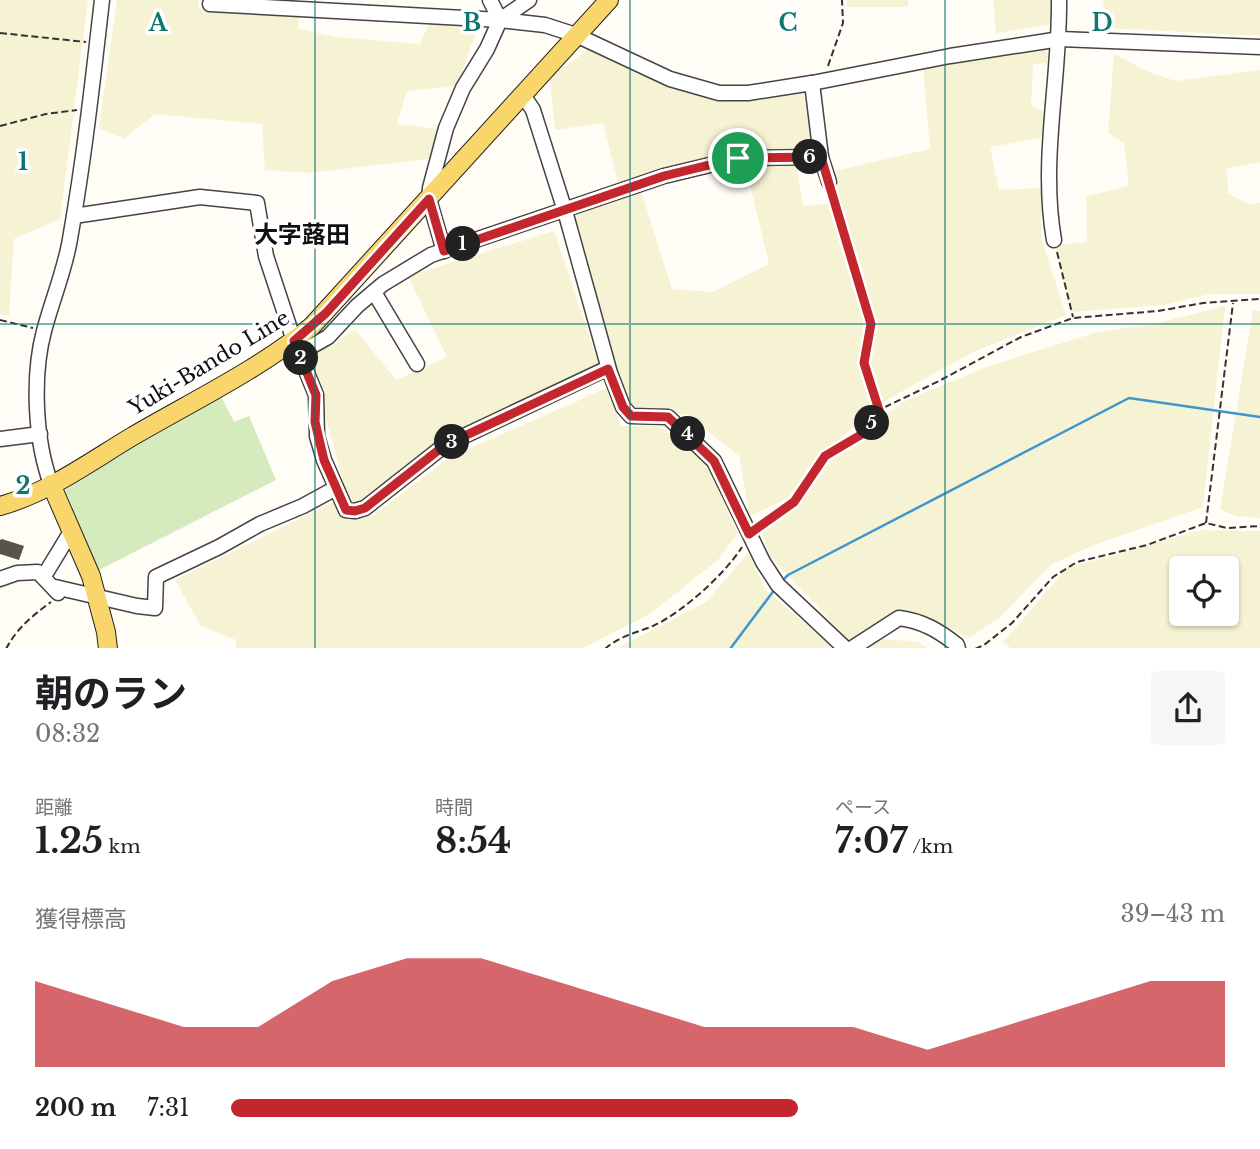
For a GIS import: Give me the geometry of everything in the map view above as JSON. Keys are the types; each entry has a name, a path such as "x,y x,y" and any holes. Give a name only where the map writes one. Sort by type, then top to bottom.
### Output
{"main road":[{"name":"Yuki-Bando Line","path":"0,506 22,499 51,484 295,345 609,0"},
{"path":"51,484 72,530 97,597 108,648"}],"street":[{"path":"51,484 44,464 40,434 37,386 39,359 44,330 70,241 102,0"},
{"path":"490,0 500,20"},
{"path":"444,251 429,199 429,188 446,128 463,88 487,49 500,20 529,0"},
{"path":"1054,240 1051,226 1049,144 1060,39 1059,0"},
{"path":"210,4 545,24 576,35 670,79 719,93 748,93 1060,39 1260,47"},
{"path":"817,81 821,157 828,182"},
{"path":"523,95 533,110 565,211 608,369 623,407 631,416 668,417 714,461 763,562 778,585 847,648"},
{"path":"295,345 312,346 327,337 374,292 430,255 664,176 738,158 821,157"},
{"path":"74,216 200,197 257,203 266,256 295,345 316,395 317,436 346,510 365,508 445,445 608,369"},
{"path":"374,292 417,364"},
{"path":"0,439 40,434"},
{"path":"0,579 17,573 38,572 53,586 155,608 155,580 160,574 336,488"},
{"path":"53,586 72,530"},
{"path":"0,566 17,573"},
{"path":"850,648 899,618 934,628 958,648"}],"path":[{"path":"817,81 843,23 842,0"},
{"path":"0,33 97,44"},
{"path":"0,126 46,114 88,108"},
{"path":"828,182 871,324 864,363 879,410"},
{"path":"1054,240 1073,318"},
{"path":"606,648 614,640 655,625 684,606 733,560 749,534 794,502 825,456 869,430 879,410 1021,337 1073,318 1260,299"},
{"path":"1206,523 1233,302"},
{"path":"0,320 44,330"},
{"path":"977,648 1012,623 1052,577 1077,562 1147,545 1206,523 1227,528 1260,526"},
{"path":"6,648 13,635 30,618 53,586"}],"shaded area":[{"path":"0,0 88,0 60,219 14,239 9,316 0,314"},
{"path":"117,0 198,0 199,8 300,14 298,28 335,37 420,44 430,21 479,23 457,86 407,91 397,124 439,129 428,159 309,173 265,170 262,124 155,114 124,139 99,128"},
{"path":"847,0 908,0 908,7 847,7"},
{"path":"993,0 1052,0 1054,24 996,33"},
{"path":"1103,0 1260,0 1260,36 1107,28"},
{"path":"1047,46 1048,63 1033,64 1031,106 1046,112 1041,138 990,147 999,190 1041,188 1041,237 1066,315 973,352 881,403 831,447 793,496 750,516 739,456 687,415 628,407 573,216 641,191 672,289 713,292 769,264 746,168 796,162 803,206 838,203 834,171 930,149 923,67"},
{"path":"590,48 723,102 803,88 813,150 717,155 618,183 603,123 555,130 550,78"},
{"path":"1114,54 1151,73 1176,81 1260,70 1260,162 1227,168 1228,194 1250,204 1260,203 1260,294 1210,294 1164,305 1071,312 1055,245 1087,242 1086,196 1129,186 1124,143 1108,133"},
{"path":"554,231 600,368 436,445 358,503 349,503 308,352 332,346 355,329 396,380 447,357 408,276"},
{"path":"1225,306 1203,507 1094,545 1052,564 999,618 968,638 926,616 885,618 850,641 769,555 760,527 807,495 825,458 862,439 882,417 903,402 986,367 1094,333 1158,323"},
{"path":"1253,310 1260,311 1260,518 1237,516 1220,510"},
{"path":"607,388 621,426 659,426 704,458 738,533 718,560 650,614 583,648 236,648 236,640 201,626 175,580 333,502 347,517 374,515 450,457"},
{"path":"1201,530 1260,531 1260,648 1011,648 1003,642 1067,568"},
{"path":"748,553 765,589 833,648 618,648 706,602"},
{"path":"872,638 918,642 927,648 870,648"}],"green space":[{"path":"221,396 234,422 249,416 276,480 93,573 70,511 73,508 66,486"}],"building":[{"path":"2,539 24,546 19,560 0,554"}],"waterway":[{"path":"782,581 788,575 1129,398 1260,417"},
{"path":"731,648 775,589"}],"district":[{"name":"大字蕗田","path":"302,235"}],"route":[{"path":"821,157 871,324 864,363 879,410 869,430 825,456 794,502 749,534 714,461 668,417 631,416 623,407 608,369 445,445 365,508 346,510 324,460 315,422 314,386 294,341 326,313 429,199 444,251 664,176 738,158 821,157"}]}
